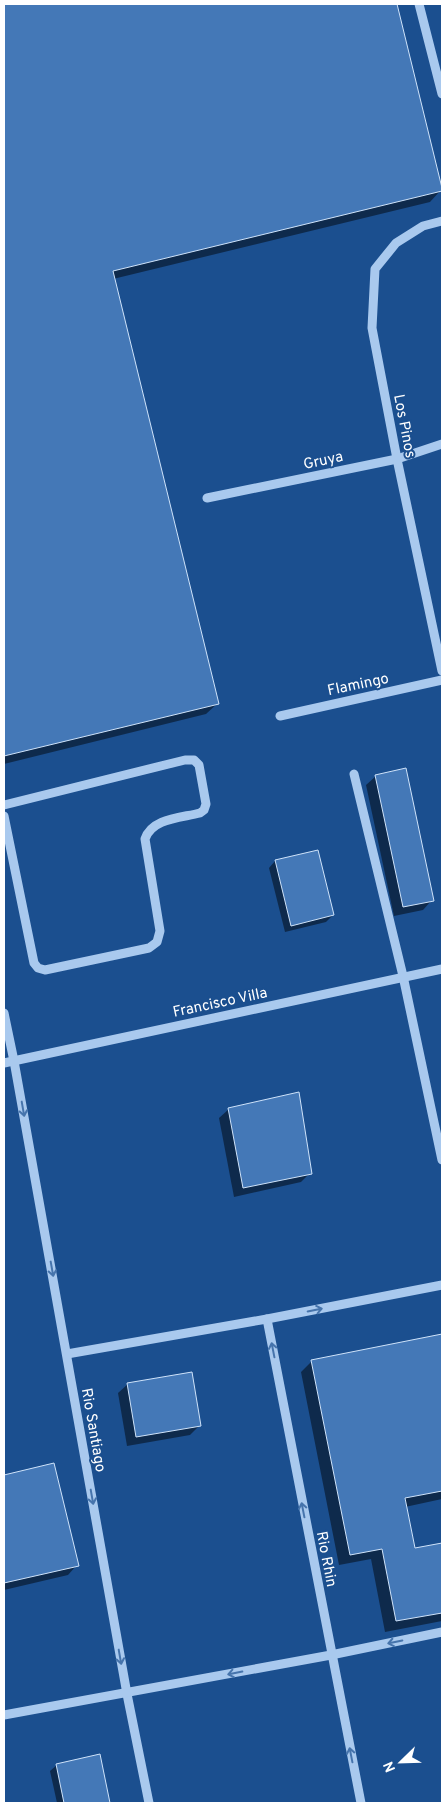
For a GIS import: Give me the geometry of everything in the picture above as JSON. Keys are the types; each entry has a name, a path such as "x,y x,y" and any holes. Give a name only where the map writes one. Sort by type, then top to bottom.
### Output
{"street":[{"path":"419,4 442,94"},
{"name":"Los Pinos","path":"442,221 423,226 396,243 375,270 372,328 397,459 442,671"},
{"name":"Gruya","path":"207,498 397,459 442,444"},
{"name":"Flamingo","path":"280,716 442,680"},
{"path":"4,805 185,760 194,760 199,765 206,804 204,810 200,813 161,822 153,826 148,832 146,839 160,931 157,942 149,948 45,970 38,968 34,963 4,816"},
{"path":"354,774 403,976 442,1160"},
{"name":"Francisco Villa","path":"4,1063 442,969"},
{"name":"Rio Santiago","path":"4,1013 127,1694 149,1803"},
{"path":"67,1354 267,1319 442,1285"},
{"name":"Rio Rhin","path":"267,1319 361,1803"},
{"path":"4,1715 127,1694 442,1632"}],"building":[{"path":"4,4 397,4 442,191 113,271 219,704 4,756"},
{"path":"406,768 434,901 403,907 375,775"},
{"path":"318,850 334,915 291,926 275,860"},
{"path":"299,1092 312,1174 243,1188 228,1108"},
{"path":"442,1334 442,1491 405,1498 415,1548 442,1543 442,1613 396,1621 382,1549 350,1555 311,1360"},
{"path":"192,1372 201,1426 136,1437 127,1383"},
{"path":"54,1463 79,1566 4,1583 4,1475"},
{"path":"100,1754 110,1803 64,1803 56,1764"}]}
